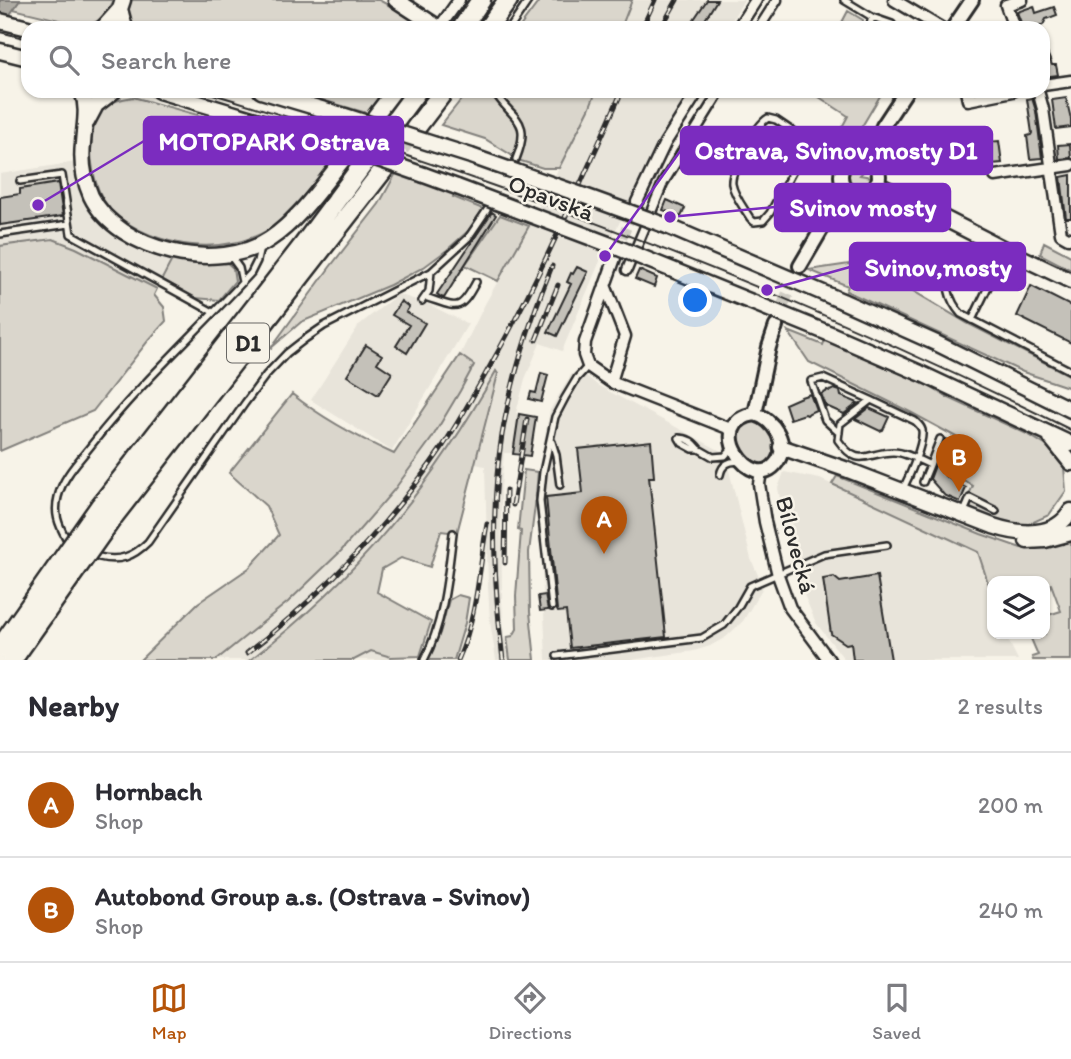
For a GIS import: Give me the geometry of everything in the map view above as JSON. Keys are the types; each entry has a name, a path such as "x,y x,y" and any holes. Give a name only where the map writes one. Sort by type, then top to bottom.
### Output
{"highway":[{"path":"467,21 481,0"},
{"path":"493,21 508,0"},
{"path":"394,122 412,98"},
{"path":"415,129 439,98"},
{"name":"D1","path":"12,660 107,512 364,163"},
{"name":"D1","path":"0,648 384,169"}],"main road":[{"path":"396,0 428,21"},
{"path":"108,21 121,5"},
{"path":"0,21 21,26"},
{"path":"0,51 21,56"},
{"path":"84,98 86,109 82,152 85,177 100,210 110,222 135,239 185,254 229,255 261,245 288,225 346,156"},
{"path":"85,130 91,113 103,98"},
{"name":"Opavská","path":"182,98 335,144 616,247 828,333 1071,444"},
{"name":"Opavská","path":"285,98 471,156 667,226 936,343 1071,410"},
{"path":"375,116 389,98"},
{"path":"877,184 1071,281"},
{"path":"1036,392 1071,398"},
{"path":"1046,432 1071,463"},
{"path":"781,447 1006,530 1043,531 1059,525 1071,511"},
{"path":"942,508 982,530 1007,538 1039,541 1071,533"}],"street":[{"path":"444,21 458,0"},
{"path":"742,21 755,0"},
{"path":"763,21 776,0"},
{"path":"894,0 929,21"},
{"path":"958,21 972,0"},
{"path":"1012,21 1006,5 1022,0"},
{"path":"1050,84 1071,81"},
{"path":"637,202 665,143 694,98"},
{"path":"627,270 657,195 716,98"},
{"path":"869,159 883,126 901,98"},
{"path":"1040,98 1061,233 1069,238"},
{"path":"852,159 869,159 878,171 877,184 864,195 853,194 844,188 841,179 844,166 852,159"},
{"path":"995,176 1071,165"},
{"path":"800,266 848,191"},
{"path":"615,258 585,342 584,355 588,366 611,382 733,430"},
{"path":"605,285 625,337 611,382"},
{"path":"755,414 776,326"},
{"path":"755,414 772,425 781,447 776,463 761,471 752,470 742,462 733,445 735,425 741,418 755,414"},
{"name":"Bílovecká","path":"761,471 759,484 765,522 778,575 790,608 829,660"}],"lane":[{"path":"515,21 529,0"},
{"path":"844,0 883,21"},
{"path":"872,21 873,17"},
{"path":"498,98 521,125 523,140 516,159"},
{"path":"808,143 770,213 763,221 754,222 732,183 733,173 757,127 768,118 776,120 844,166"},
{"path":"20,181 62,175 71,234 213,312"},
{"path":"99,557 116,560 130,556 148,542 244,403 287,354 324,326 431,272 468,238 487,210"},
{"path":"0,234 69,224"},
{"path":"66,538 57,522 56,510 57,498 66,477 127,401 242,282 254,267 261,245"},
{"path":"972,320 1006,250"},
{"path":"229,255 239,268 242,282"},
{"path":"948,265 947,286 953,304 961,314 1071,371"},
{"path":"431,272 429,291 424,299 461,305 476,282"},
{"path":"552,607 541,501 542,472 555,417 577,377 588,366"},
{"path":"839,433 825,420 811,381 822,378 915,421 920,426 921,437 911,474 901,492"},
{"path":"871,400 840,424 838,440 846,451 857,457 867,458 895,452 930,465"},
{"path":"679,438 695,444 713,457 727,454 733,445"},
{"path":"551,439 560,485"},
{"path":"923,482 940,439"},
{"path":"720,475 729,462 742,462"},
{"path":"963,515 970,498 996,511"},
{"path":"424,660 435,633 446,585 453,533"},
{"path":"557,656 702,638 723,625 750,586 824,554 887,545"}],"shaded area":[{"path":"0,0 20,0 0,29"},
{"path":"20,0 114,0 106,15 97,21 63,21 13,9"},
{"path":"130,0 379,0 418,21 129,21"},
{"path":"540,0 632,0 624,21 524,21"},
{"path":"632,0 744,0 731,21 624,21"},
{"path":"848,11 863,20 863,21 843,21"},
{"path":"137,98 338,154 280,221 256,236 235,243 214,245 171,241 150,235 114,213 96,183 91,157 93,133 103,108 121,100"},
{"path":"315,98 382,98 370,114"},
{"path":"462,98 593,98 559,168 543,168 521,161 485,139 441,125"},
{"path":"593,98 685,98 600,261 562,351 540,343 525,379 516,413 519,414 513,453 504,453 501,487 502,601 504,636 507,637 510,660 496,660 488,586 485,466 475,464 498,374 496,371 466,424 433,472 387,531 356,565 302,617 250,660 216,660 288,602 341,551 394,490 432,438 474,365 460,355"},
{"path":"821,98 879,98 855,138 841,129 848,116"},
{"path":"76,162 85,198 104,225 130,245 173,258 157,289 53,239 0,246 0,174"},
{"path":"857,163 868,166 860,175 872,177 863,188 854,187 847,177 850,168"},
{"path":"396,173 454,194 453,197 483,209 468,231 424,267 390,285 301,322 270,349 379,204"},
{"path":"500,215 529,226 498,281 465,265"},
{"path":"53,239 157,289 154,295 164,307 166,321 93,411 0,451 0,246"},
{"path":"1044,242 1071,256 1071,270 1040,254"},
{"path":"173,258 225,261 233,268 235,281 219,300 195,298 162,279"},
{"path":"856,263 903,285 967,323 1071,376 1071,388 1023,372 846,291 848,286 809,270"},
{"path":"398,294 428,304 468,324 392,451 311,400 359,325"},
{"path":"788,331 823,345 825,340 927,385 1029,435 1050,448 1064,467 1066,491 1049,515 1029,524 1008,526 964,505 973,486 955,475 969,444 809,362"},
{"path":"460,355 474,365 432,438 394,490 341,551 288,602 216,660 140,660 198,603 249,568 279,535 266,506 229,473 292,394 341,427 394,454"},
{"path":"578,369 597,385 719,450 727,462 751,559 763,587 743,621 726,637 710,646 694,651 631,660 546,660 538,472 550,410 571,375"},
{"path":"496,371 498,374 457,533 441,531 430,567 401,558 382,569 377,592 431,622 420,656 391,657 371,651 354,660 250,660 324,597 388,529 445,454"},
{"path":"754,420 768,430 775,444 773,458 757,465 744,456 737,441 742,425"},
{"path":"524,470 538,472 529,552 530,612 535,660 510,660 507,637 513,636 517,629 516,596 521,531 518,530"},
{"path":"784,472 820,479 978,552 987,580 987,639 1008,639 1018,660 845,660 816,623 793,569 778,488"},
{"path":"837,476 1021,548 1047,546 1071,540 1071,660 1033,660 1032,657 1038,655 1031,639 1050,639 1050,614 1061,611 1050,584 1050,576 987,576 987,580 978,552 832,484"},
{"path":"458,595 469,598 454,660 428,660 440,633 449,600"},
{"path":"371,651 391,657 392,660 354,660"}],"building":[{"path":"707,0 717,0 704,21 693,21"},
{"path":"1034,6 1036,13 1054,7 1057,15 1045,21 1020,21 1017,12"},
{"path":"1050,60 1052,65 1056,65 1058,75 1050,76"},
{"path":"1032,98 1042,158 1030,159 1027,136 1032,133 1027,99"},
{"path":"1066,98 1071,127 1056,129 1052,100"},
{"path":"999,141 1002,163 980,165 977,143"},
{"path":"1070,144 1071,158 1059,159 1058,145"},
{"path":"1071,175 1071,218 1066,218 1061,177"},
{"path":"58,183 63,216 0,225 0,197 20,194 20,189"},
{"path":"667,200 685,208 681,217 663,210"},
{"path":"492,212 496,215 444,298 441,297 437,294"},
{"path":"577,267 588,272 557,336 548,332 571,284 567,282 571,273 573,274"},
{"path":"639,270 657,278 654,287 635,279"},
{"path":"1031,286 1071,306 1071,343 1017,316"},
{"path":"401,301 409,307 406,312 425,323 407,353 396,346 409,325 392,315"},
{"path":"366,345 382,355 377,363 392,373 378,395 347,376"},
{"path":"541,373 548,375 541,402 529,399 531,392 536,393"},
{"path":"834,389 840,391 841,396 858,403 844,414 826,406 821,394"},
{"path":"810,394 816,410 790,419 785,404"},
{"path":"869,408 889,417 883,430 855,419"},
{"path":"519,414 536,417 530,456 513,454"},
{"path":"945,439 962,449 945,476 966,488 960,502 944,495 930,479"},
{"path":"651,441 654,477 649,477 666,637 570,648 566,611 557,610 546,497 583,493 578,449"},
{"path":"877,576 891,660 853,660 851,643 846,644 831,634 823,579 834,577 840,582"},
{"path":"545,595 548,610 540,611 538,596"}],"tunnel":[{"path":"346,156 375,116"},
{"path":"364,163 394,122"},
{"path":"384,169 415,129"},
{"path":"617,251 637,202"},
{"path":"777,322 800,266"}],"tram line":[{"path":"0,32 21,37"},
{"path":"226,98 426,162 644,242 860,331 1071,430"}],"railway":[{"path":"645,21 655,0"},
{"path":"665,21 677,0"},
{"path":"247,653 302,607 353,557 400,504 443,446 499,350 532,286 619,98"},
{"path":"503,660 495,548 498,463 516,370 552,266"},
{"path":"536,340 558,285"},
{"path":"513,505 527,419"},
{"path":"505,563 506,490"},
{"path":"458,660 473,610 487,524"}],"place":[{"name":"MOTOPARK Ostrava","path":"38,205"},
{"name":"Svinov mosty","path":"670,217"},
{"name":"Ostrava, Svinov,mosty D1","path":"605,256"},
{"name":"Svinov,mosty","path":"767,290"},
{"name":"Autobond Group a.s. (Ostrava - Svinov)","path":"959,492"},
{"name":"Hornbach","path":"604,554"}]}
